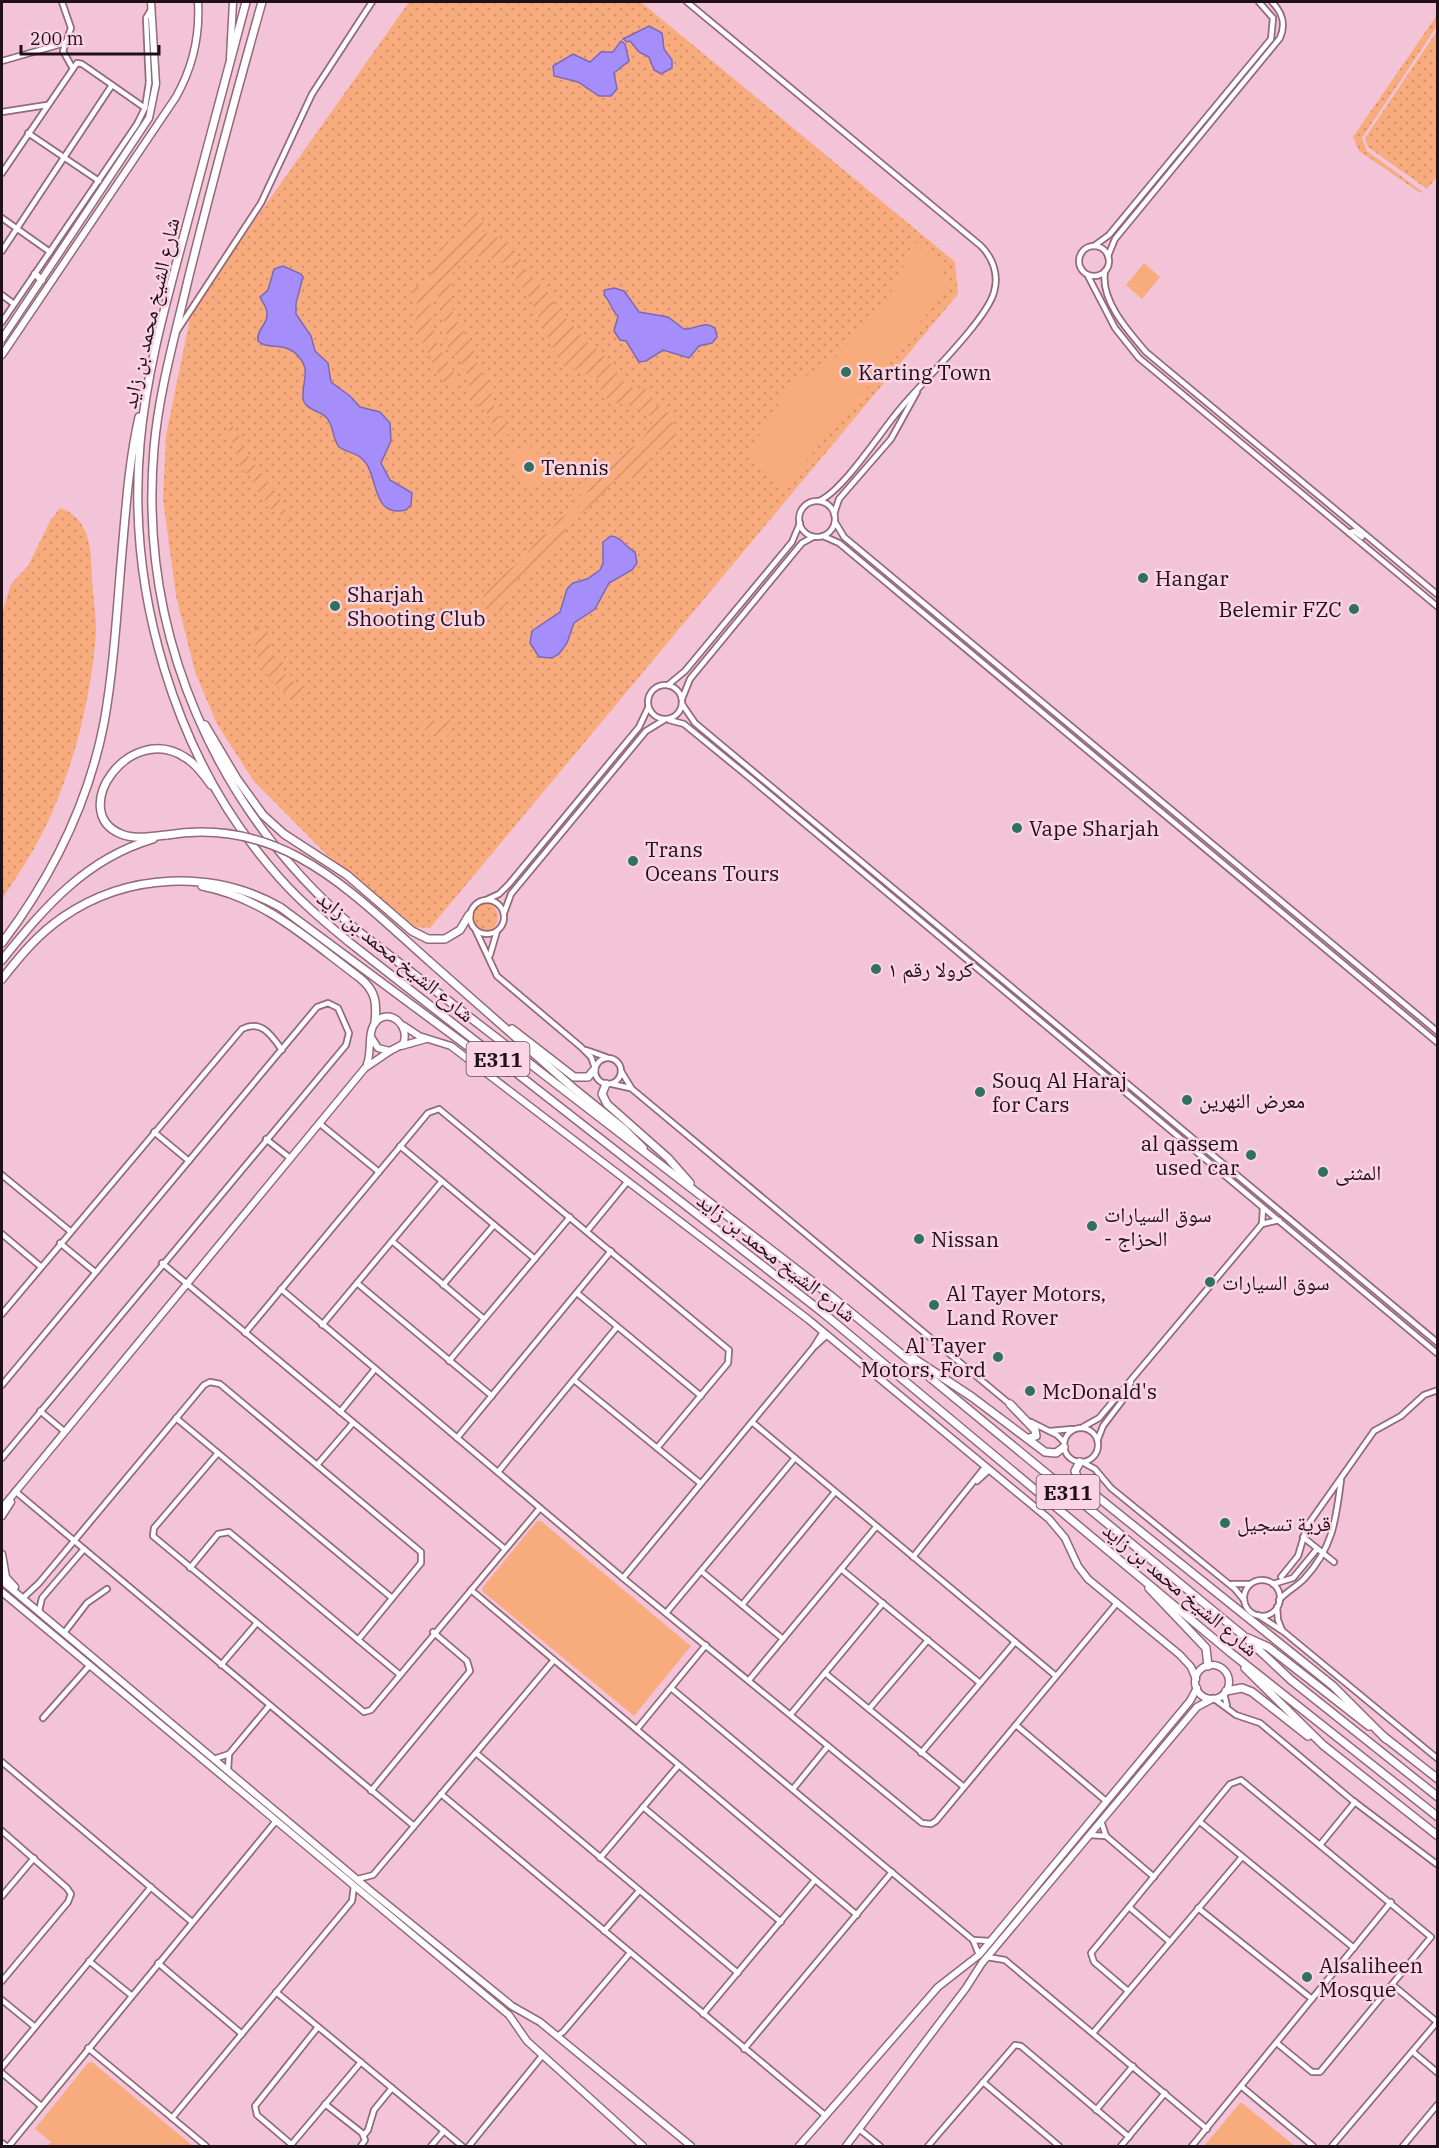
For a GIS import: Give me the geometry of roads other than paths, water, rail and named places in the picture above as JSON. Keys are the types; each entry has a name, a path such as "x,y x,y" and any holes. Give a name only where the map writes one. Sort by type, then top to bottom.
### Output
{"highway":[{"name":"شارع الشيخ محمد بن زايد","path":"246,2 148,379 138,487 139,530 146,593 155,636 174,697 195,746 223,799 257,851 298,898 368,958 822,1312 1231,1653 1437,1817"},
{"name":"شارع الشيخ محمد بن زايد","path":"262,2 216,165 175,336 156,427 153,515 157,571 167,625 194,710 212,750 245,806 268,840 309,887 395,961 695,1190 889,1343 1245,1637 1299,1686 1437,1797"},
{"path":"2,944 29,906 63,846 82,800 99,743 110,684 130,466 148,379"},
{"path":"194,710 237,779 263,815 284,834 334,866 412,931 428,939 445,939 460,930 469,915"},
{"path":"223,799 196,767 178,753 156,748 129,756 114,770 104,788 101,807 105,819 113,829 124,835 203,832 239,835 296,854 335,878 498,1023 624,1129 648,1155"},
{"path":"2,960 52,900 77,878 115,854 167,835"},
{"path":"173,881 239,896 283,920 368,986 376,1003 375,1023"},
{"path":"2,979 36,939 77,908 123,889 173,881 229,886 255,894 280,907 466,1045 534,1089"},
{"path":"498,1023 514,1031 574,1077 588,1077 594,1069"},
{"path":"608,1084 603,1091 605,1101 668,1158 695,1190"},
{"path":"889,1343 972,1397 1049,1453 1056,1453 1064,1445"},
{"path":"1010,1404 1035,1430 1034,1438 1028,1438"},
{"path":"1081,1462 1075,1471 1079,1482 1333,1686 1386,1739"},
{"path":"1144,1581 1160,1603 1206,1648 1206,1666"},
{"path":"1245,1637 1268,1647 1437,1779"},
{"path":"1231,1653 1323,1745"},
{"path":"1225,1692 1242,1688 1252,1692 1437,1836"}],"main road":[{"path":"2,355 180,91 197,42 198,2"},
{"path":"230,63 234,2"},
{"path":"2,339 143,130 152,111 156,91 151,5"},
{"path":"33,277 41,282"},
{"path":"365,1068 370,1054 375,1023 382,1018 390,1017 398,1020 404,1026 430,1039 451,1046 825,1333 1053,1523 1065,1538 1082,1573 1182,1657 1194,1665 1218,1666 1226,1672 1229,1681 1225,1692 1197,1707 1101,1820 987,1957 846,2146"},
{"path":"400,1047 405,1040 404,1026"},
{"path":"371,1037 378,1048 390,1051"},
{"path":"3,1504 365,1068 390,1051 430,1039"},
{"path":"2,1516 15,1491"},
{"path":"2,1554 6,1577 22,1596"},
{"path":"2,1581 356,1878 369,1894 515,2021 524,2038 542,2058 643,2146"},
{"path":"2,1592 354,1886 369,1894 521,2012 537,2020 691,2146"},
{"path":"62,1642 66,1640 87,1653"},
{"path":"1182,1657 1192,1669 1197,1688 1204,1697 1213,1698"},
{"path":"1196,1679 1206,1666"},
{"path":"799,2146 938,1987 979,1955 1190,1701 1197,1688"},
{"path":"1148,1764 1155,1750 1152,1746"},
{"path":"515,2021 521,2012"}],"street":[{"path":"62,2 71,28 63,53 72,67"},
{"path":"175,336 261,203 312,94 372,2"},
{"path":"668,685 685,671 792,542 800,523 800,513 806,506 819,501 836,489 992,299 996,283 991,259 981,246 687,2"},
{"path":"1259,2 1273,18 1271,39 1109,235 1094,246 1083,250 1078,258 1079,266 1088,276 1115,328 1139,358 1437,607"},
{"path":"1272,2 1282,15 1284,23 1280,38 1112,242 1108,256 1105,287 1114,308 1146,352 1437,595"},
{"path":"2,322 137,124 145,108 149,82 146,16 151,5"},
{"path":"2,61 65,43"},
{"path":"2,173 72,67 77,63 82,64 145,108"},
{"path":"149,82 156,91"},
{"path":"2,251 112,85"},
{"path":"2,112 47,105"},
{"path":"28,133 99,180"},
{"path":"2,218 50,252"},
{"path":"1094,246 1102,249 1108,256"},
{"path":"1088,276 1097,277 1106,272"},
{"path":"2,296 14,304"},
{"path":"921,385 898,429 839,499 834,514 835,522 844,537 1437,1032"},
{"path":"819,501 828,505 834,514"},
{"path":"489,957 497,931 503,923 511,894 650,728 678,714 684,688 690,679 799,547 813,537 823,536 830,532 835,522"},
{"path":"800,523 806,533 813,537"},
{"path":"1348,533 1354,531 1382,549"},
{"path":"823,536 839,543 1437,1043"},
{"path":"1437,1343 695,723 675,688 668,685 657,686 650,693 648,708 639,727 505,890 474,905 469,915 494,972 591,1057 597,1079 608,1084 622,1084 632,1089 1039,1428 1048,1431 1064,1445 1071,1459 1091,1466 1111,1488 1230,1584 1244,1600 1249,1610 1284,1632 1437,1759"},
{"path":"648,708 654,717 688,727 1437,1354"},
{"path":"838,853 839,849 845,848"},
{"path":"486,900 499,904 504,913"},
{"path":"1292,921 1291,916 1297,915"},
{"path":"476,931 487,934 497,931"},
{"path":"2,1384 320,1005 335,1006 346,1026 346,1038 342,1049 2,1458"},
{"path":"2,1314 40,1266 242,1029 252,1026 263,1028 282,1050"},
{"path":"581,1047 615,1059 632,1089"},
{"path":"1082,1056 1088,1054 1087,1050"},
{"path":"594,1069 599,1060 607,1057"},
{"path":"608,1084 618,1079 621,1071"},
{"path":"245,1333 428,1113 442,1110 729,1350 730,1361 657,1448"},
{"path":"319,1123 379,1172"},
{"path":"154,1132 189,1161"},
{"path":"266,1139 290,1158"},
{"path":"400,1146 535,1258"},
{"path":"2,1175 70,1231"},
{"path":"322,1324 442,1181"},
{"path":"587,1231 628,1181"},
{"path":"1262,1206 1262,1224"},
{"path":"449,1361 570,1217"},
{"path":"1048,1431 1083,1427 1099,1418 1262,1224 1279,1220"},
{"path":"443,1285 494,1225"},
{"path":"2,1234 40,1266"},
{"path":"392,1241 484,1319"},
{"path":"60,1243 95,1272"},
{"path":"457,1438 611,1251"},
{"path":"162,1263 505,1550"},
{"path":"357,1283 492,1395"},
{"path":"281,1289 623,1578 925,1824 936,1821 1117,1603"},
{"path":"577,1293 701,1396"},
{"path":"2,1299 8,1305"},
{"path":"498,1473 617,1327"},
{"path":"623,1578 825,1333"},
{"path":"340,1412 375,1369"},
{"path":"1098,1473 1098,1439 1137,1372"},
{"path":"574,1380 700,1483"},
{"path":"22,1596 67,1549 204,1385 217,1383 421,1552 421,1563 358,1640"},
{"path":"1281,1577 1298,1557 1307,1526 1377,1428 1401,1416 1424,1395 1437,1390"},
{"path":"40,1411 64,1431"},
{"path":"176,1418 392,1598"},
{"path":"752,1422 1056,1676"},
{"path":"317,1465 353,1423"},
{"path":"1083,1427 1092,1431 1098,1439"},
{"path":"1064,1445 1074,1429"},
{"path":"1081,1462 1091,1460 1097,1452"},
{"path":"218,1453 153,1531 155,1538 362,1712 371,1710 540,1508"},
{"path":"666,1613 795,1458"},
{"path":"913,1557 987,1469"},
{"path":"1258,1615 1269,1614 1311,1570 1322,1553 1334,1529 1342,1477"},
{"path":"15,1491 414,1826"},
{"path":"742,1605 835,1492"},
{"path":"749,1680 876,1527"},
{"path":"190,1569 218,1534 229,1532 399,1674"},
{"path":"1303,1537 1334,1562"},
{"path":"67,1549 77,1557"},
{"path":"39,1611 41,1600 84,1549"},
{"path":"1230,1584 1250,1584 1262,1580 1273,1584 1290,1580 1317,1549"},
{"path":"841,1569 980,1683"},
{"path":"701,1570 783,1639"},
{"path":"1244,1600 1250,1584"},
{"path":"1273,1584 1278,1603 1278,1620 1284,1632"},
{"path":"64,1633 87,1603 107,1589"},
{"path":"471,1590 856,1915"},
{"path":"791,1714 883,1603"},
{"path":"221,1665 256,1624"},
{"path":"371,1791 470,1671 467,1661 434,1632"},
{"path":"868,1709 928,1640"},
{"path":"921,1752 1015,1642"},
{"path":"637,1729 706,1645"},
{"path":"172,2118 352,1901 369,1894 373,1875 554,1660"},
{"path":"43,1718 90,1665"},
{"path":"825,1673 964,1787"},
{"path":"671,1688 973,1940 979,1955"},
{"path":"1225,1692 1228,1709"},
{"path":"1213,1698 1236,1715 1260,1724 1355,1802 1437,1865"},
{"path":"214,1759 229,1754 269,1706"},
{"path":"1016,1725 1106,1801"},
{"path":"793,1789 828,1746"},
{"path":"476,1753 738,1973"},
{"path":"228,1770 229,1754"},
{"path":"2,1762 192,1922"},
{"path":"600,1858 678,1766"},
{"path":"1128,1991 1094,1962 1091,1956 1230,1784 1241,1780 1431,1937 1394,1986 1320,2072 1312,2073 1278,2044"},
{"path":"441,1794 826,2116"},
{"path":"1320,1845 1355,1802"},
{"path":"643,1807 781,1922"},
{"path":"1101,1820 1106,1836 1154,1876"},
{"path":"2,2143 7,2146 276,1821"},
{"path":"1200,1822 1354,1948"},
{"path":"2,1831 67,1888 70,1897 2,1981"},
{"path":"1089,1835 1106,1836"},
{"path":"1094,2033 1242,1857"},
{"path":"2,1896 34,1858"},
{"path":"744,2049 892,1872"},
{"path":"356,1878 363,1879 373,1875"},
{"path":"703,2014 815,1880"},
{"path":"352,1901 354,1886"},
{"path":"2,2067 151,1887"},
{"path":"604,1931 639,1891"},
{"path":"1192,2146 1278,2044 1391,1902"},
{"path":"1129,1907 1170,1942"},
{"path":"1198,1908 1312,1999"},
{"path":"973,1940 990,1941"},
{"path":"1000,1942 1005,1960"},
{"path":"559,2037 630,1953"},
{"path":"987,1957 1005,1960 1207,2129"},
{"path":"89,1961 131,1995"},
{"path":"158,1963 242,2034"},
{"path":"1332,2146 1437,2021 1394,1986"},
{"path":"276,1992 462,2146"},
{"path":"2,2000 35,2027"},
{"path":"318,2027 255,2106 258,2117 290,2145 360,2062"},
{"path":"928,2146 1011,2049 1018,2045 1129,2137"},
{"path":"88,2048 207,2146"},
{"path":"1413,2052 1437,2073"},
{"path":"469,2146 542,2058"},
{"path":"1096,2110 1133,2066"},
{"path":"2,2073 41,2106"},
{"path":"983,2082 1059,2146"},
{"path":"1242,2087 1313,2146"},
{"path":"364,2135 368,2131 375,2109 392,2088"},
{"path":"1121,2146 1165,2093"},
{"path":"325,2104 364,2135 365,2140 361,2146"},
{"path":"1403,2146 1437,2104"},
{"path":"859,2129 880,2146"},
{"path":"431,2146 444,2131"}],"place":[{"name":"Karting Town","path":"846,372"},
{"name":"Tennis","path":"529,467"},
{"name":"Hangar","path":"1143,578"},
{"name":"Sharjah Shooting Club","path":"335,606"},
{"name":"Belemir FZC","path":"1354,609"},
{"name":"Vape Sharjah","path":"1017,828"},
{"name":"Trans Oceans Tours","path":"633,861"},
{"name":"كرولا رقم ١","path":"876,969"},
{"name":"Souq Al Haraj for Cars","path":"980,1092"},
{"name":"معرض النهرين","path":"1187,1100"},
{"name":"al qassem used car","path":"1251,1155"},
{"name":"المثنى","path":"1323,1172"},
{"name":"سوق السيارات - الحزاج","path":"1092,1226"},
{"name":"Nissan","path":"919,1239"},
{"name":"سوق السيارات","path":"1210,1282"},
{"name":"Al Tayer Motors, Land Rover","path":"934,1305"},
{"name":"Al Tayer Motors, Ford","path":"998,1357"},
{"name":"McDonald's","path":"1030,1391"},
{"name":"قرية تسجيل","path":"1225,1523"},
{"name":"Alsaliheen Mosque","path":"1307,1977"}]}
